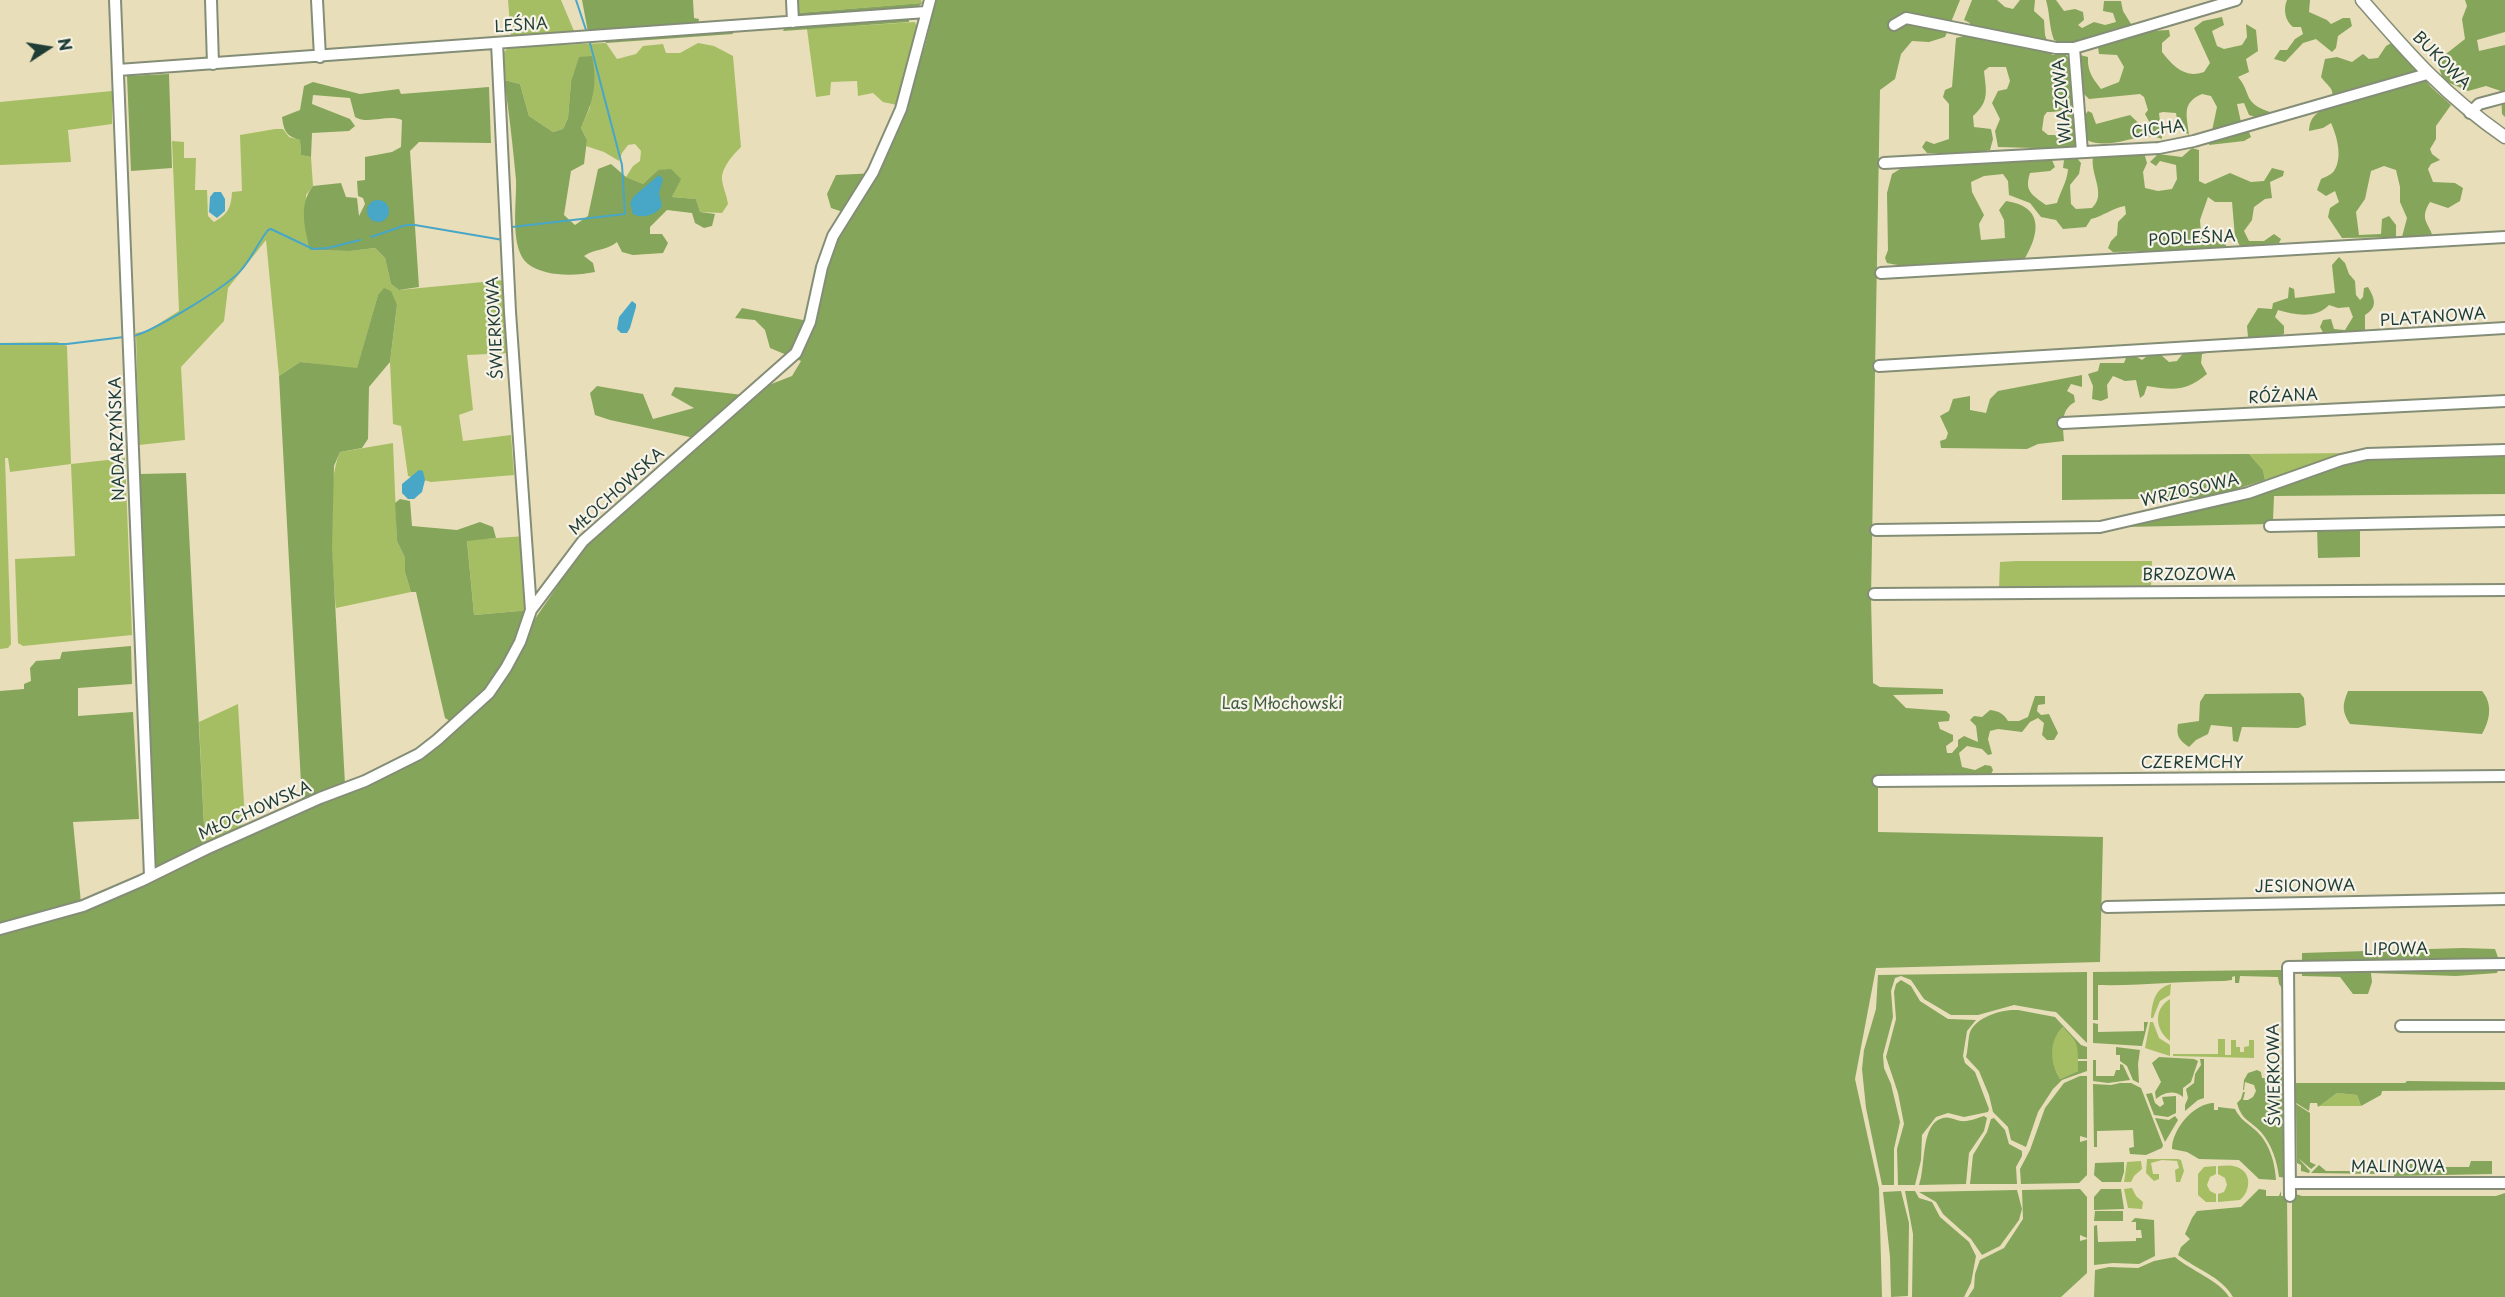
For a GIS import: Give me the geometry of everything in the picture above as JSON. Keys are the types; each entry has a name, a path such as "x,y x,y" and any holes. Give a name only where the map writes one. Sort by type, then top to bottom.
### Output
{"street":[{"name":"NADARZYŃSKA","path":"115,0 150,876"},
{"path":"211,0 213,64"},
{"path":"316,0 320,57"},
{"path":"792,0 793,22"},
{"name":"MŁOCHOWSKA","path":"0,929 83,906 320,798 365,781 419,754 489,693 520,642 531,610 583,541 796,353 810,322 819,276 833,236 873,172 901,109 930,0"},
{"path":"1894,25 1906,18 2056,48 2074,48 2236,0"},
{"name":"BUKOWA","path":"2362,0 2427,74 2470,113 2505,137"},
{"name":"LEŚNA","path":"118,70 927,12"},
{"name":"ŚWIERKOWA","path":"497,43 510,312 531,610"},
{"name":"WIĄZOWA","path":"2074,48 2082,152"},
{"name":"CICHA","path":"1884,163 2159,148 2194,141 2427,74"},
{"path":"2470,113 2480,104 2505,97"},
{"name":"PODLEŚNA","path":"1881,273 2505,237"},
{"name":"PLATANOWA","path":"1879,366 2505,328"},
{"name":"RÓŻANA","path":"2063,423 2505,401"},
{"name":"WRZOSOWA","path":"1876,530 2100,527 2248,493 2341,460 2367,454 2505,450"},
{"path":"2270,526 2505,521"},
{"name":"BRZOZOWA","path":"1874,594 2505,590"},
{"name":"CZEREMCHY","path":"1878,781 2505,776"},
{"name":"JESIONOWA","path":"2107,907 2505,899"},
{"name":"LIPOWA","path":"2288,967 2505,964"},
{"name":"ŚWIERKOWA","path":"2288,967 2292,1183 2290,1196"},
{"path":"2401,1026 2505,1026"},
{"name":"MALINOWA","path":"2292,1183 2505,1183"}],"green space":[{"path":"508,0 561,0 574,31 511,38"},
{"path":"582,0 693,0 694,18 699,19 698,24 588,32"},
{"path":"798,0 921,0 922,3 798,13"},
{"name":"Las Młochowski","path":"936,0 1960,0 1945,37 1929,42 1912,41 1901,54 1895,79 1880,90 1871,598 1873,683 1880,687 1943,689 1943,694 1893,695 1906,708 1946,711 1950,715 1949,721 1938,722 1940,729 1953,735 1953,741 1946,746 1947,753 1952,753 1958,746 1958,740 1964,736 1978,742 1976,726 1970,720 1974,716 1982,717 1990,710 2001,713 2008,721 2019,721 2028,717 2035,696 2045,696 2045,704 2038,705 2037,711 2041,715 2049,714 2058,733 2054,740 2047,740 2042,735 2044,723 2038,718 2030,722 2022,732 1998,729 1990,731 1988,739 1992,754 1988,755 1982,749 1967,746 1959,753 1962,767 1975,770 1985,765 1991,766 1993,770 1990,776 1878,781 1878,832 2103,837 2100,962 1876,968 1855,1079 1879,1188 1882,1297 0,1297 0,932 74,911 404,763 490,695 528,629 574,562 583,541 699,439 595,415 590,393 597,386 643,394 653,419 694,408 671,395 675,387 743,395 792,376 801,361 770,348 765,330 755,320 735,318 742,308 813,322 822,267 835,250 843,212 831,208 827,194 836,175 877,173 925,46"},
{"path":"1972,0 1997,0 2005,7 2013,9 2020,0 2035,0 2034,11 2044,20 2045,35 2052,55 2066,55 2071,61 2074,102 2066,109 2047,112 2044,116 2042,130 2048,135 2060,135 2066,130 2067,115 2075,113 2077,146 2071,149 1998,147 1995,131 2000,119 1992,103 1998,91 2007,89 2010,81 2006,67 1989,67 1984,71 1986,95 1982,105 1973,116 1974,127 1991,129 1993,139 1990,150 1976,153 1927,153 1922,147 1926,141 1934,144 1949,139 1949,104 1943,97 1945,90 1952,87 1956,38 1967,35 1970,23 1964,20"},
{"path":"2046,0 2056,0 2064,11 2075,9 2083,12 2084,20 2078,25 2082,28 2094,22 2105,25 2116,22 2113,13 2103,11 2104,1 2121,1 2123,11 2131,24 2127,29 2114,29 2077,42 2054,40"},
{"path":"2287,0 2310,0 2309,12 2331,24 2343,18 2350,18 2352,26 2338,36 2336,48 2332,52 2316,39 2303,43 2285,62 2274,59 2280,50 2287,50 2295,39 2303,34 2301,27 2293,27 2287,18 2285,7"},
{"path":"2465,0 2505,0 2505,32 2477,40 2479,51 2505,45 2505,117 2502,114 2501,91 2486,86 2468,91 2443,80 2437,61 2465,39 2462,19 2467,6"},
{"path":"922,3 915,10 801,19 798,16 798,13"},
{"path":"2222,17 2224,25 2212,31 2217,46 2224,49 2242,45 2247,37 2246,24 2256,30 2258,51 2246,59 2249,72 2238,77 2251,101 2261,109 2270,112 2268,116 2255,117 2249,115 2244,103 2237,104 2243,131 2249,132 2251,137 2244,141 2209,145 2217,107 2211,96 2202,94 2191,101 2188,106 2189,135 2178,126 2176,113 2163,112 2159,113 2162,139 2145,137 2106,144 2087,140 2085,115 2088,111 2092,113 2096,124 2130,115 2145,129 2151,125 2145,114 2148,110 2144,97 2140,94 2089,99 2082,92 2080,55 2088,57 2091,74 2101,89 2119,82 2124,67 2117,55 2099,54 2098,47 2150,31 2169,30 2170,36 2162,43 2162,52 2180,70 2197,74 2204,72 2210,63 2194,28 2203,21"},
{"path":"909,18 909,22 783,31 785,27"},
{"path":"915,22 917,28 897,105 883,102 873,93 858,96 857,81 831,82 830,95 816,97 807,29"},
{"path":"732,31 733,34 606,43 606,39"},
{"path":"2393,42 2431,87 2451,105 2436,126 2436,139 2430,149 2432,154 2440,160 2431,164 2428,169 2433,182 2455,183 2463,188 2460,201 2448,208 2430,202 2426,209 2425,219 2433,241 2404,242 2402,237 2407,218 2400,202 2400,187 2396,170 2384,166 2371,171 2365,199 2356,212 2359,235 2381,234 2382,219 2389,216 2396,225 2396,237 2342,238 2328,217 2330,208 2339,202 2335,191 2326,196 2317,190 2321,179 2334,171 2339,154 2331,123 2323,128 2309,131 2311,121 2316,115 2331,106 2332,92 2321,77 2325,59 2337,57 2352,62 2363,54 2369,59 2378,58 2386,46"},
{"path":"606,43 617,59 636,54 643,46 663,44 666,53 680,53 698,43 714,46 733,56 741,147 723,171 722,180 728,204 722,213 700,212 696,199 672,197 680,179 658,170 643,184 626,177 633,166 640,161 641,151 635,144 628,145 619,161 604,152 586,146 587,140 581,128 590,107 571,82 568,118 563,129 553,132 529,116 520,84 504,80 502,54 509,47"},
{"path":"592,56 593,93 581,128 587,140 584,164 571,171 564,215 575,225 588,216 598,169 611,164 626,177 643,184 658,170 671,169 681,179 672,197 696,199 700,212 715,214 712,226 704,228 695,223 692,213 667,210 650,227 650,234 662,234 668,243 663,253 633,255 622,252 617,242 584,256 593,263 595,272 569,275 551,273 528,264 518,248 515,225 516,180 504,80 520,84 529,116 553,132 563,129 568,118 571,82 579,57"},
{"path":"169,74 172,168 131,171 127,76"},
{"path":"313,82 360,94 399,89 401,94 489,87 491,143 419,142 410,151 419,287 399,290 391,284 385,258 375,248 350,251 310,250 304,217 308,193 313,186 341,183 346,197 357,198 359,216 365,204 363,198 358,196 357,181 365,180 365,157 392,152 401,147 402,120 396,118 360,119 355,117 350,98 313,95 312,104 350,119 355,126 349,131 312,133 311,157 301,155 300,140 286,132 282,117 300,110 304,86"},
{"path":"112,91 112,124 68,130 71,162 0,165 0,102"},
{"path":"283,129 289,137 300,140 301,155 311,157 313,186 306,195 310,250 350,251 375,248 385,258 391,284 399,290 504,280 508,353 467,355 473,410 459,415 463,441 511,435 514,475 431,482 408,476 401,426 393,424 390,362 397,305 378,295 357,369 300,362 279,376 266,240 228,288 224,321 181,367 185,440 139,445 136,333 147,331 179,311 172,141 184,142 184,158 196,158 195,190 207,190 208,216 214,222 228,210 232,192 242,191 240,135"},
{"path":"2192,148 2199,150 2199,181 2205,184 2230,173 2251,182 2264,181 2272,168 2284,171 2283,176 2270,182 2272,198 2265,199 2254,207 2252,220 2244,231 2249,241 2264,241 2274,234 2281,239 2279,243 2253,247 2240,246 2235,237 2232,202 2215,202 2208,197 2200,220 2201,233 2215,241 2226,241 2226,249 2113,252 2108,248 2117,235 2118,222 2126,214 2125,206 2091,219 2086,227 2063,229 2056,220 2041,217 2030,203 2009,195 2008,181 2003,174 1984,176 1971,182 1972,192 1984,215 1979,224 1981,240 2005,238 2004,220 1999,210 2006,201 2018,204 2032,214 2035,221 2034,238 2025,258 1980,265 1954,263 1903,266 1887,263 1885,258 1888,250 1887,193 1892,174 1905,166 2051,158 2055,167 2050,171 2030,173 2028,179 2030,192 2046,205 2057,203 2068,169 2063,168 2064,160 2076,157 2081,163 2079,174 2070,185 2071,204 2076,209 2092,208 2098,197 2093,157 2144,153 2147,163 2143,172 2145,188 2158,191 2172,189 2177,179 2176,165 2160,161 2156,166 2150,162 2158,154 2182,157"},
{"path":"2339,257 2355,281 2356,295 2360,300 2363,297 2364,288 2368,287 2372,295 2374,306 2365,315 2365,333 2325,336 2320,327 2323,320 2331,319 2334,329 2345,330 2353,317 2349,307 2338,308 2329,305 2312,314 2278,310 2275,317 2284,326 2284,334 2264,340 2248,337 2247,326 2258,308 2272,309 2273,303 2288,298 2289,287 2294,289 2295,298 2335,293 2332,265"},
{"path":"384,288 391,291 397,305 390,362 369,387 368,439 362,448 340,452 334,466 332,547 345,784 302,802 279,376 300,362 357,368 378,295"},
{"path":"57,342 67,346 71,464 10,472 8,458 5,458 11,644 8,648 0,649 0,343"},
{"path":"2216,351 2202,354 2201,363 2207,374 2186,387 2172,389 2147,386 2144,395 2140,398 2136,380 2125,381 2113,376 2107,385 2108,398 2101,401 2092,399 2093,386 2088,374 2098,371 2100,363 2124,363 2126,358 2135,356 2142,360 2147,356 2161,355 2169,362 2177,361 2184,352"},
{"path":"2082,375 2082,387 2071,384 2067,391 2074,395 2075,402 2070,405 2065,414 2064,441 2038,444 2027,449 1941,448 1940,441 1946,439 1948,433 1940,416 1949,411 1953,399 1970,396 1970,410 1986,413 1990,399 1998,391"},
{"path":"393,443 397,541 405,558 405,572 411,592 336,608 331,506 335,467 340,452"},
{"path":"2350,453 2265,480 2263,470 2249,454"},
{"path":"2249,454 2263,470 2265,480 2208,498 2062,500 2062,455"},
{"path":"2505,456 2505,494 2274,496 2271,524 2124,527 2127,524 2367,457"},
{"path":"125,458 132,635 23,646 18,643 15,559 75,556 71,464"},
{"path":"186,473 205,845 154,868 139,474"},
{"path":"400,499 410,501 412,526 457,530 480,522 493,527 496,538 467,541 474,615 531,610 506,660 490,682 463,711 450,721 445,718 416,592 411,592 405,572 405,558 397,541 395,503"},
{"path":"2360,527 2360,557 2318,558 2317,528"},
{"path":"526,536 531,610 474,615 467,540"},
{"path":"2152,561 2151,587 1999,589 2000,562"},
{"path":"131,646 132,684 78,688 78,716 133,712 139,819 73,822 81,903 0,926 0,691 24,689 24,684 31,681 30,668 36,661 60,659 62,652"},
{"path":"2348,691 2482,691 2489,707 2487,723 2482,734 2350,724 2345,716 2344,708"},
{"path":"2300,693 2304,698 2306,725 2298,728 2242,727 2238,742 2233,741 2232,727 2211,725 2208,734 2196,740 2189,747 2181,740 2177,732 2178,724 2199,721 2200,702 2205,694"},
{"path":"238,704 245,820 239,830 205,845 199,722"},
{"path":"2495,949 2500,963 2497,973 2456,976 2371,973 2372,982 2368,994 2353,994 2340,977 2302,976 2302,953"},
{"path":"2284,970 2284,991 2279,984 2278,977 2240,976 2239,983 2235,983 2235,976 2232,980 2224,981 2098,985 2098,1020 2093,1020 2093,972"},
{"path":"2087,972 2087,1043 2056,1012 2014,1005 1978,1015 1951,1015 1924,999 1911,980 1901,976 1895,978 1891,991 1893,1017 1883,1055 1884,1068 1891,1084 1900,1122 1894,1149 1894,1185 1882,1185 1866,1108 1862,1069 1864,1050 1876,1009 1878,975"},
{"path":"1901,980 1911,986 1920,1001 1948,1019 1976,1020 1967,1031 1963,1056 1965,1063 1975,1072 1989,1109 1988,1112 1964,1117 1948,1113 1936,1117 1922,1135 1921,1160 1915,1185 1898,1185 1897,1149 1904,1124 1898,1093 1886,1057 1896,1019 1894,992 1896,984"},
{"path":"2171,984 2170,995 2160,1001 2151,1018 2157,993"},
{"path":"2170,999 2170,1041 2161,1031 2158,1020 2161,1008"},
{"path":"2018,1010 2055,1017 2081,1045 2087,1047 2087,1059 2078,1059 2073,1038 2063,1027 2058,1033 2052,1052 2054,1066 2060,1079 2078,1071 2078,1061 2087,1061 2087,1071 2062,1080 2053,1089 2038,1112 2026,1147 2011,1140 2008,1127 1993,1112 1979,1071 1966,1057 1973,1026 1998,1012"},
{"path":"2144,1022 2148,1022 2142,1046 2093,1043 2093,1023 2098,1024 2098,1032 2144,1031"},
{"path":"2150,1022 2153,1022 2159,1038 2170,1045 2170,1056 2145,1048"},
{"path":"2063,1027 2078,1044 2078,1071 2060,1079 2052,1059 2052,1046"},
{"path":"2218,1039 2225,1039 2225,1055 2231,1055 2231,1040 2236,1040 2236,1047 2240,1047 2240,1052 2244,1052 2244,1047 2249,1046 2249,1040 2254,1040 2254,1058 2173,1056 2173,1054 2218,1054"},
{"path":"2116,1047 2140,1050 2139,1083 2133,1080 2127,1066 2120,1061 2120,1055 2116,1055"},
{"path":"2159,1057 2198,1061 2191,1082 2183,1088 2183,1097 2176,1093 2169,1093 2156,1099 2155,1092 2161,1082 2152,1063"},
{"path":"2200,1059 2204,1059 2204,1098 2185,1111 2188,1098 2186,1089 2194,1083 2195,1074 2201,1065"},
{"path":"2093,1060 2096,1060 2096,1076 2114,1076 2116,1070 2120,1070 2120,1064 2123,1065 2130,1080 2108,1083 2093,1081"},
{"path":"2257,1070 2261,1072 2262,1078 2275,1078 2276,1071 2281,1071 2287,1081 2288,1178 2279,1177 2268,1142 2261,1132 2244,1117 2237,1103 2243,1092 2245,1092 2243,1100 2253,1097 2256,1091 2254,1085 2245,1082 2243,1090 2244,1080 2248,1073"},
{"path":"2080,1076 2087,1076 2087,1138 2080,1136 2080,1142 2087,1140 2087,1175 2079,1183 2021,1184 2020,1169 2030,1150 2045,1108 2064,1083"},
{"path":"2407,1081 2505,1082 2505,1090 2382,1091 2381,1095 2361,1106 2357,1095 2337,1093 2318,1107 2317,1103 2310,1103 2309,1111 2296,1103 2296,1083 2405,1083"},
{"path":"2131,1083 2141,1088 2163,1145 2162,1148 2146,1155 2130,1154 2129,1148 2134,1147 2133,1130 2097,1131 2097,1147 2094,1147 2093,1084"},
{"path":"2152,1093 2155,1103 2160,1107 2164,1104 2162,1097 2176,1096 2176,1113 2168,1117 2154,1115 2146,1094"},
{"path":"2337,1093 2357,1095 2361,1106 2319,1106"},
{"path":"2214,1103 2214,1110 2218,1110 2218,1107 2235,1109 2264,1140 2270,1152 2276,1180 2259,1179 2239,1160 2199,1159 2187,1152 2172,1149 2176,1133 2186,1118 2199,1107"},
{"path":"2296,1104 2310,1113 2310,1162 2316,1165 2311,1169 2298,1158 2310,1171 2309,1173 2301,1171 2301,1165 2297,1163"},
{"path":"1984,1116 1987,1118 1984,1131 1969,1153 1966,1184 1919,1185 1927,1137 1936,1122 1945,1118 1967,1121"},
{"path":"2175,1116 2178,1120 2165,1142 2155,1118 2169,1120"},
{"path":"1994,1118 2005,1130 2009,1144 2022,1151 2016,1167 2017,1184 1970,1184 1973,1155 1987,1132 1991,1119"},
{"path":"2147,1159 2181,1160 2184,1171 2180,1182 2176,1182 2175,1170 2179,1168 2177,1161 2162,1160 2151,1163 2153,1174 2159,1174 2159,1179 2154,1181 2146,1173"},
{"path":"2141,1161 2142,1169 2131,1182 2124,1182 2127,1162"},
{"path":"2471,1161 2492,1161 2492,1174 2394,1176 2394,1164 2423,1164 2423,1167 2469,1167"},
{"path":"2124,1162 2121,1182 2102,1182 2094,1175 2095,1163"},
{"path":"2373,1164 2380,1166 2383,1174 2311,1173 2319,1165 2326,1171 2375,1171 2377,1168"},
{"path":"2216,1166 2216,1174 2210,1177 2207,1185 2210,1191 2216,1194 2216,1202 2206,1202 2198,1195 2198,1174 2204,1167"},
{"path":"2218,1166 2239,1168 2247,1175 2247,1191 2240,1200 2218,1202 2218,1194 2224,1192 2227,1185 2225,1178 2218,1174"},
{"path":"2132,1188 2143,1202 2142,1209 2128,1208 2124,1189"},
{"path":"2080,1189 2087,1197 2087,1238 2080,1235 2080,1241 2087,1239 2087,1273 2061,1297 1968,1297 1974,1288 1975,1274 1980,1260 2004,1248 2023,1219 2022,1190"},
{"path":"2101,1189 2121,1189 2124,1209 2094,1210 2094,1197"},
{"path":"2259,1189 2266,1190 2266,1196 2279,1196 2281,1191 2281,1196 2287,1196 2288,1297 2233,1297 2216,1279 2178,1255 2181,1247 2190,1239 2185,1234 2197,1211 2241,1207"},
{"path":"2017,1190 2022,1209 2019,1220 2000,1246 1982,1255 1971,1239 1943,1214 1936,1202 1919,1192"},
{"path":"1901,1191 1909,1223 1908,1296 1891,1297 1890,1257 1883,1192"},
{"path":"1905,1191 1915,1191 1919,1198 1932,1202 1940,1217 1969,1242 1976,1256 1971,1283 1964,1297 1912,1297 1913,1234"},
{"path":"2292,1193 2302,1196 2496,1196 2505,1193 2505,1297 2292,1297"},
{"path":"2095,1211 2123,1211 2123,1221 2094,1221"},
{"path":"2135,1218 2154,1220 2155,1256 2139,1264 2094,1265 2094,1226 2097,1225 2098,1242 2136,1241 2136,1238 2142,1238 2141,1230 2136,1230 2136,1222 2131,1222"},
{"path":"2175,1257 2219,1286 2229,1297 2094,1297 2095,1270 2109,1267 2138,1268 2154,1261"}],"water":[{"path":"659,175 663,179 659,193 662,206 649,215 633,214 630,203 634,196"},
{"path":"214,192 221,192 225,199 225,211 217,218 209,212 210,197"},
{"path":"378,200 386,203 389,211 386,219 378,222 370,219 367,211 370,203"},
{"path":"632,301 636,307 630,328 627,333 621,333 617,329 619,317"},
{"path":"419,470 423,471 425,480 422,492 414,499 408,499 402,493 402,484"}],"waterway":[{"path":"576,0 587,33"},
{"path":"510,229 625,214 622,165 590,43"},
{"path":"371,237 406,225 415,225 503,240"},
{"path":"134,336 191,307 223,286 242,269 268,230 271,229 313,249 328,248 360,240"},
{"path":"0,344 67,344 124,337"}]}
